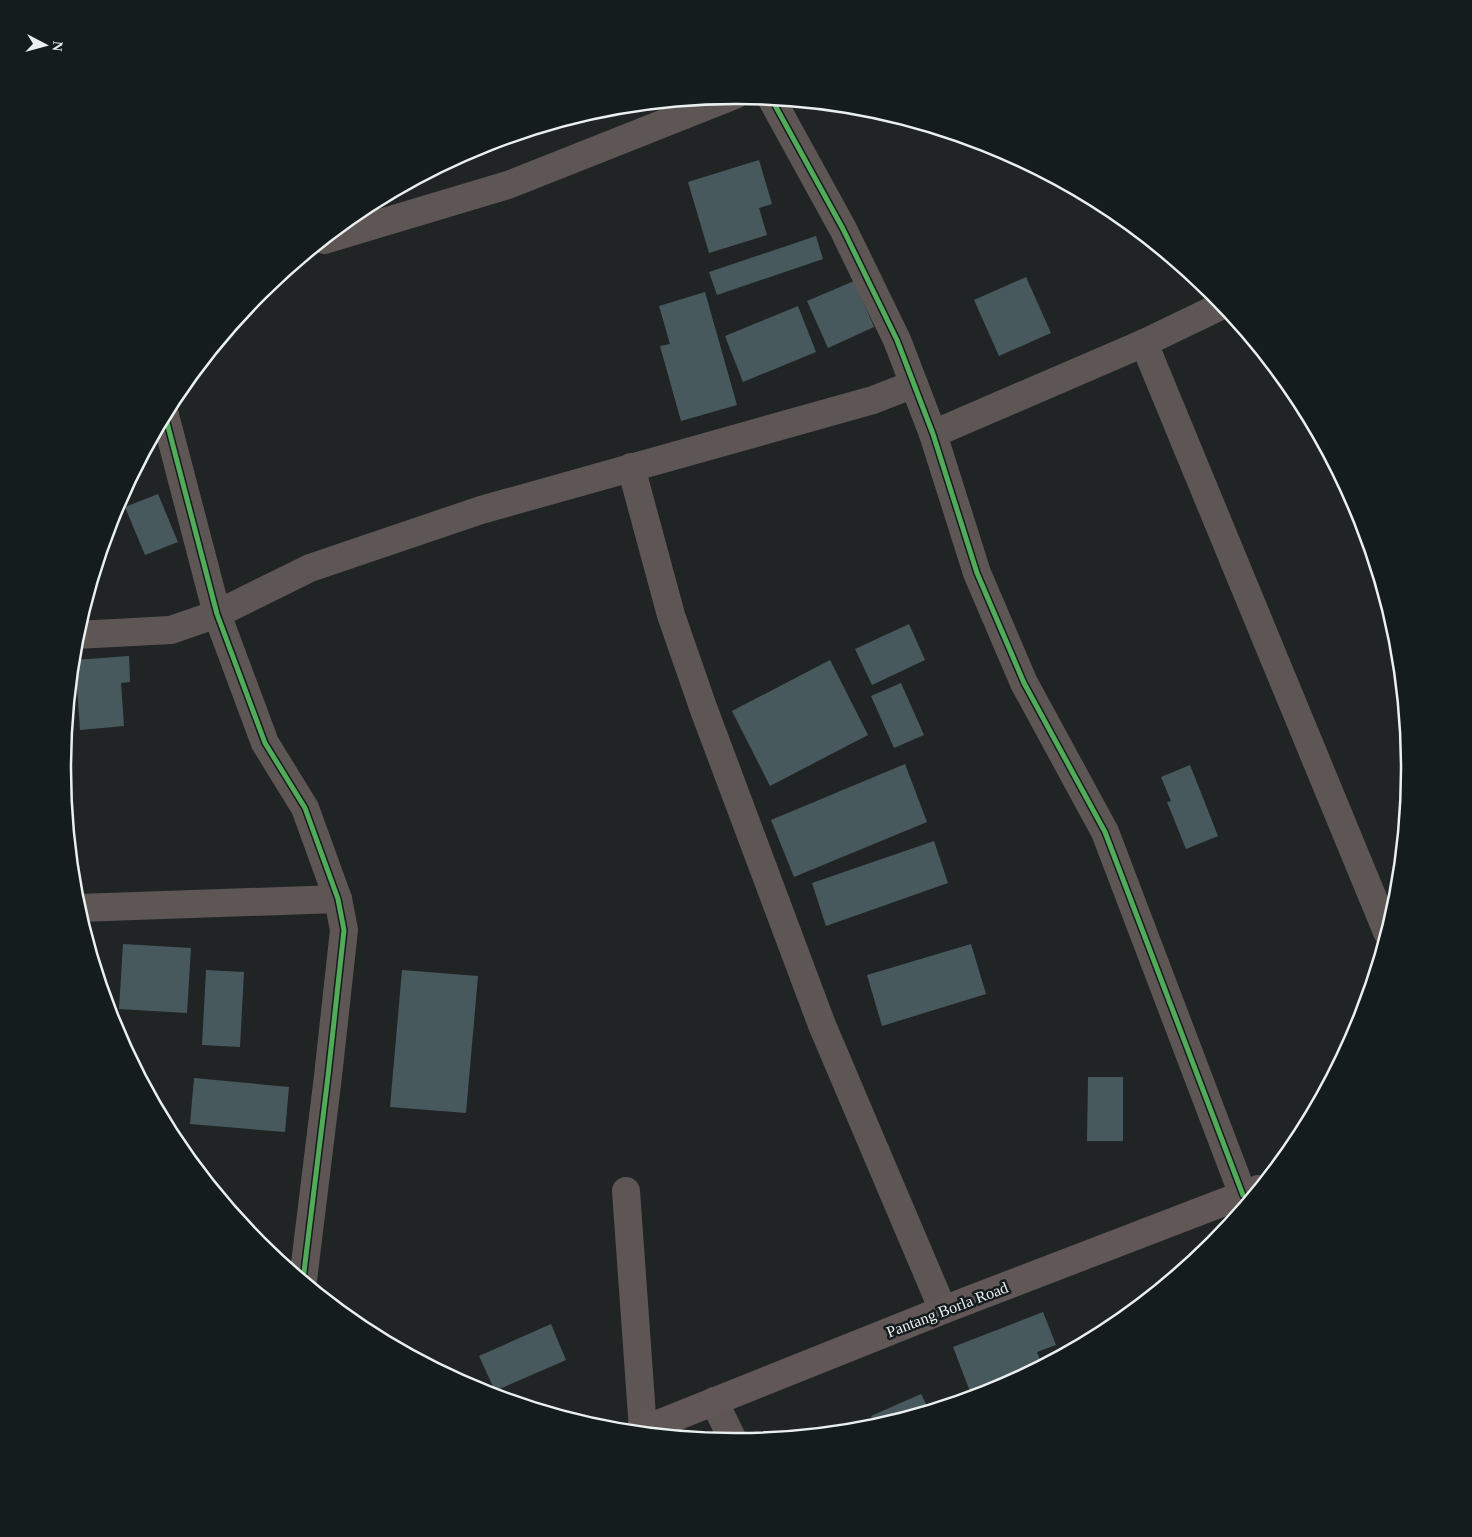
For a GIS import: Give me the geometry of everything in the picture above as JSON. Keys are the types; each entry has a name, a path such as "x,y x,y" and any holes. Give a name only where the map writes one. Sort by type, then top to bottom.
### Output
{"street":[{"path":"339,236 508,185 711,105"},
{"path":"775,105 847,238 897,340 932,434 977,573 1024,683 1105,832 1249,1190"},
{"path":"932,434 1144,343 1216,308"},
{"path":"1144,343 1383,921"},
{"path":"85,635 171,630 217,614 310,568 481,510 873,400 914,384"},
{"path":"167,424 217,614 265,743 305,808 338,899 344,930 304,1273"},
{"path":"631,467 671,615 711,729 822,1025 943,1310"},
{"path":"86,908 338,899"},
{"path":"626,1191 641,1426"},
{"name":"Pantang Borla Road","path":"649,1428 943,1310 1247,1193"},
{"path":"714,1401 730,1433"}],"building":[{"path":"759,160 772,204 759,208 767,235 709,253 688,182"},
{"path":"816,236 823,259 717,295 709,272"},
{"path":"1026,277 1051,333 999,356 974,300"},
{"path":"854,281 874,327 828,348 807,301"},
{"path":"705,292 737,405 681,421 660,346 670,344 659,306"},
{"path":"798,306 816,352 743,382 725,336"},
{"path":"158,494 178,542 145,555 125,507"},
{"path":"909,624 925,660 872,685 855,649"},
{"path":"129,656 130,682 121,683 124,726 80,730 77,685 81,660"},
{"path":"830,660 868,735 770,786 732,711"},
{"path":"901,683 924,735 894,748 871,696"},
{"path":"905,764 927,822 794,877 771,820"},
{"path":"1190,765 1218,836 1186,849 1167,802 1171,801 1161,777"},
{"path":"934,841 948,883 826,926 812,883"},
{"path":"123,944 191,948 187,1013 119,1009"},
{"path":"971,944 986,994 882,1026 867,975"},
{"path":"206,970 244,972 240,1047 202,1045"},
{"path":"402,970 478,976 466,1113 390,1107"},
{"path":"1088,1077 1123,1077 1123,1141 1087,1141"},
{"path":"194,1078 289,1087 285,1132 190,1124"},
{"path":"1043,1312 1056,1345 1037,1352 1040,1360 1030,1365 970,1391 953,1347"},
{"path":"551,1324 566,1360 499,1389 493,1387 479,1356"},
{"path":"921,1394 927,1405 872,1419 871,1416"}],"cycle path":[{"path":"775,105 843,229 897,340 933,434 977,573 1024,683 1105,832 1243,1195"},
{"path":"167,424 217,614 265,743 305,808 338,899 344,930 304,1273"}]}
